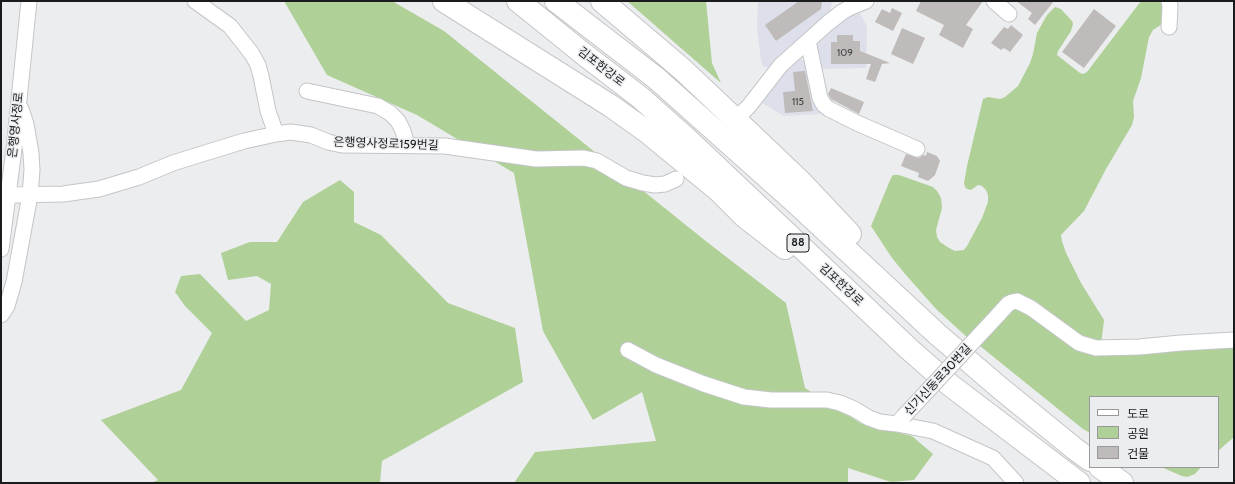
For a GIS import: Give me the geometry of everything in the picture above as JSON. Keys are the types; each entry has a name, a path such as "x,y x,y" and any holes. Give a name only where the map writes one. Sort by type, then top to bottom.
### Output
{"highway":[{"path":"444,1 605,102 646,131 694,170 744,216 777,243 842,286"},
{"name":"김포한강로","path":"518,1 641,98 686,138 842,286 950,385 1079,483"},
{"name":"김포한강로","path":"556,1 656,78 795,202 937,334 1075,450 1089,459"},
{"path":"602,1 682,69 802,184 863,248 937,334"},
{"path":"1101,468 1122,483"}],"street":[{"name":"은행영사정로","path":"1,249 9,195 29,1"},
{"path":"195,1 230,26 252,54 258,65 268,111 276,134"},
{"path":"743,112 781,65 842,12 866,1"},
{"path":"994,1 1009,14"},
{"path":"1169,1 1169,27"},
{"path":"808,41 820,98 824,106 864,126 917,149"},
{"path":"307,91 378,106 390,113 398,121 407,145"},
{"path":"1,315 7,306 14,282 30,195 32,170 29,139 19,102"},
{"name":"은행영사정로159번길","path":"9,195 78,193 99,189 139,177 173,163 244,141 291,132 301,133 342,145 445,146 536,159 584,158 597,161 626,178 643,183 655,185 665,184 676,179"},
{"name":"신기신동로30번길","path":"628,350 656,365 737,395 771,400 827,400 840,403 880,422 900,420 1008,304 1012,302 1017,301 1031,308 1078,343 1096,348 1139,347 1234,340"},
{"path":"900,420 933,431 993,458 1016,483"}],"shaded area":[{"path":"758,1 832,1 829,18 770,69 763,66 761,60 757,28"},
{"path":"857,8 866,24 867,30 866,68 820,69 816,40"},
{"path":"800,59 806,61 820,114 784,116 759,101 771,84"}],"green space":[{"path":"284,1 392,1 444,31 707,242 786,303 805,388 862,424 912,436 933,454 914,480 891,482 848,468 848,483 514,483 535,452 656,441 642,392 593,420 543,331 514,173 417,115 327,75"},
{"path":"627,1 706,1 712,63 721,83"},
{"path":"1141,1 1166,1 1167,21 1153,30 1149,37 1141,78 1133,101 1134,117 1132,125 1106,169 1084,211 1061,235 1066,253 1081,283 1104,320 1101,345 1090,343 1023,298 968,338 936,309 906,275 892,258 871,226 891,178 893,175 899,175 933,187 941,198 942,208 936,230 937,237 940,242 955,251 964,250 982,218 988,202 988,195 982,186 978,185 971,190 965,187 964,183 983,99 988,97 1000,99 1005,97 1018,86 1030,63 1037,33 1047,15 1055,7 1061,9 1073,24 1071,31 1057,55 1083,74 1087,72"},
{"path":"340,180 354,192 354,222 381,235 448,303 515,328 523,382 382,461 380,483 151,483 158,480 101,420 181,390 212,333 185,306 175,292 181,276 200,274 246,321 269,310 271,284 257,276 228,280 221,253 250,242 277,242 303,202"},
{"path":"1020,307 1073,344 1234,344 1234,437 1219,450 1219,396 1089,396 1089,432 1083,429 980,346 1007,313 1014,308"},
{"path":"1163,468 1200,468 1195,474 1187,477"}],"building":[{"path":"799,1 822,1 821,9 776,41 765,25"},
{"path":"921,1 983,1 966,25 973,29 963,48 939,35 944,25 916,11"},
{"path":"1016,1 1054,1 1035,25 1028,19 1032,13"},
{"path":"892,8 902,13 893,31 875,22 882,9 890,13"},
{"path":"1094,9 1116,26 1084,68 1062,52"},
{"path":"1011,25 1023,35 1010,52 1004,48 1001,50 991,43 1004,27 1008,29"},
{"path":"902,28 925,38 913,64 891,54"},
{"path":"837,35 853,35 853,41 860,41 860,51 890,63 882,64 875,82 866,79 871,64 831,64 831,42 837,42"},
{"path":"805,71 813,111 785,113 783,92 795,91 793,72"},
{"path":"831,88 864,102 859,114 831,99 828,94"},
{"path":"927,152 937,156 940,161 935,175 928,181 918,177 919,173 901,166 906,154 918,158 924,155 926,156"}]}
